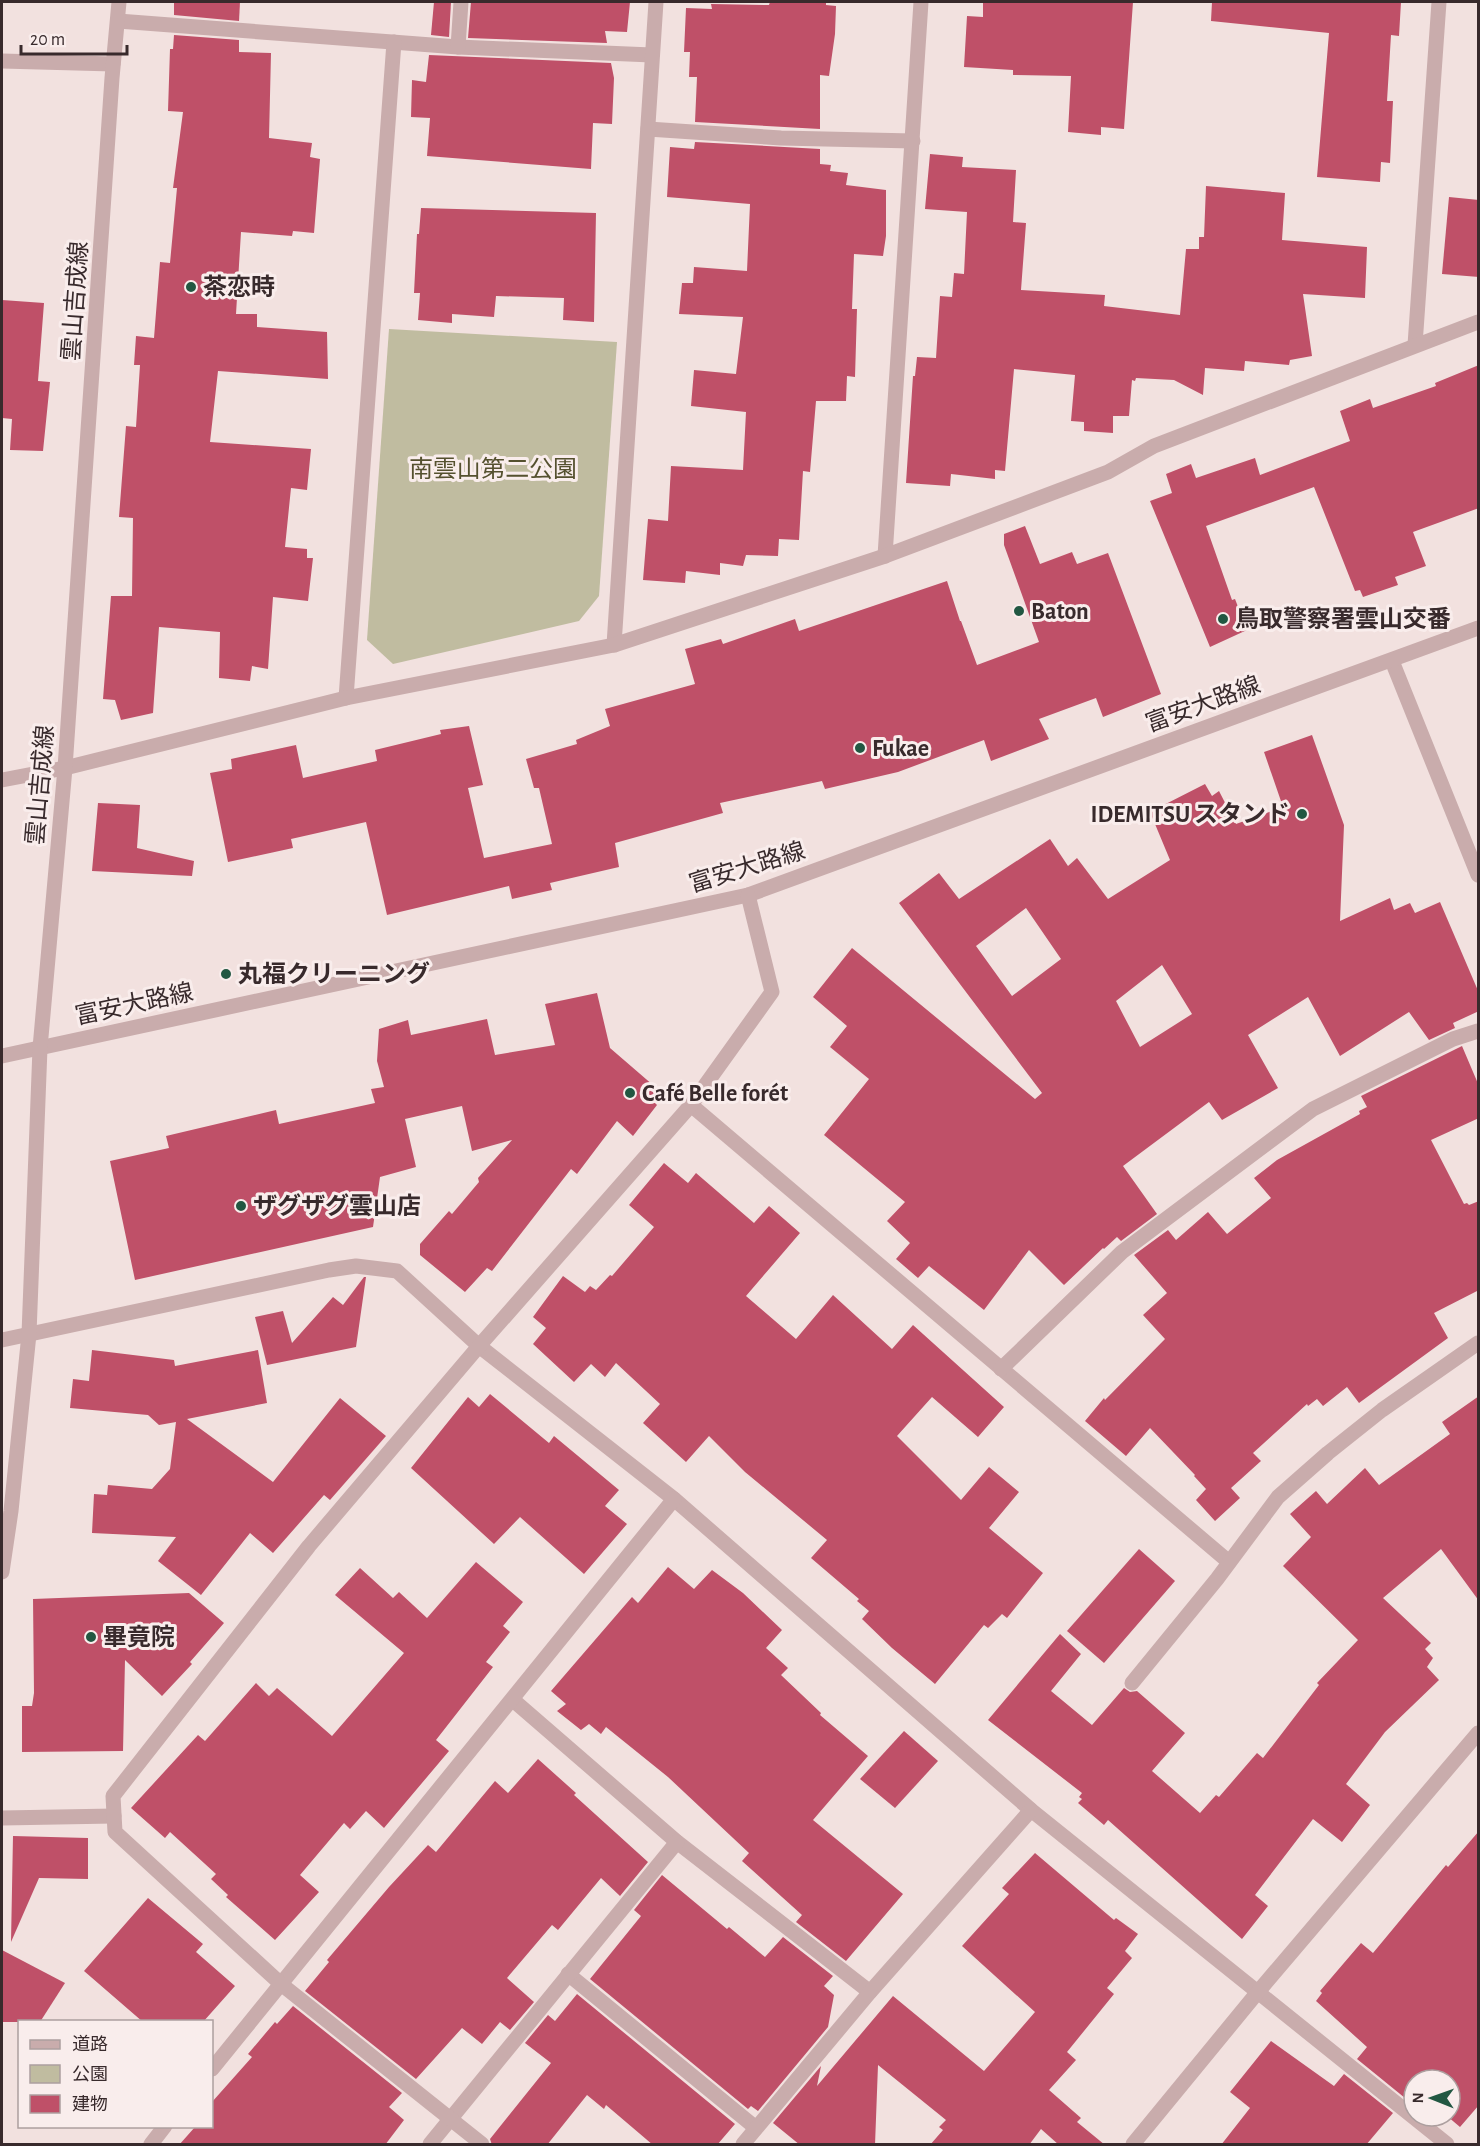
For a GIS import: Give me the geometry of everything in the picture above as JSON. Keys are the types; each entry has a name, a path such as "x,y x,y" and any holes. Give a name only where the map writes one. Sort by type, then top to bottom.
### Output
{"street":[{"name":"雲山吉成線","path":"2,1572 11,1511 29,1334 40,1048 65,768 119,2"},
{"path":"458,47 461,2"},
{"path":"614,645 656,2"},
{"path":"885,556 921,2"},
{"path":"1416,345 1439,2"},
{"path":"118,21 458,47 652,55"},
{"path":"346,698 394,42"},
{"path":"2,61 113,64"},
{"path":"648,129 781,138 913,141"},
{"path":"2,780 65,768 346,698 614,645 885,556 1108,472 1154,446 1479,322"},
{"name":"富安大路線","path":"2,1056 748,895 1479,628"},
{"path":"1392,661 1479,874"},
{"path":"482,2145 281,1984 115,1832 113,1796 309,1546 479,1346 691,1105 772,992 748,895"},
{"path":"1001,1369 1122,1252 1313,1109 1453,1039 1479,1031"},
{"path":"691,1105 1229,1562"},
{"path":"2,1340 318,1272 356,1266 397,1271 479,1346 674,1499 1031,1810 1447,2145"},
{"path":"1132,1683 1278,1497 1382,1410 1479,1343"},
{"path":"213,2068 674,1499"},
{"path":"513,1700 677,1842 870,1992"},
{"path":"1133,2145 1257,1993 1479,1733"},
{"path":"742,2145 870,1992 1031,1810"},
{"path":"2,1818 114,1816"},
{"path":"430,2145 677,1842"},
{"path":"568,1974 756,2128"},
{"path":"151,2145 164,2128"}],"green space":[{"name":"南雲山第二公園","path":"389,329 617,342 599,596 579,621 393,664 367,640"}],"building":[{"path":"174,2 240,2 239,21 174,15"},
{"path":"434,2 451,2 449,37 431,35"},
{"path":"471,2 630,2 627,32 605,31 607,43 468,38"},
{"path":"770,2 826,2 826,5 836,6 829,76 820,75 820,129 695,122 697,77 689,77 690,52 684,52 686,8 712,9 711,4 769,5"},
{"path":"983,2 1133,2 1124,129 1101,127 1101,135 1068,132 1071,76 1013,75 1013,70 964,67 967,16 983,17"},
{"path":"1212,2 1401,2 1399,36 1391,35 1387,101 1393,101 1390,163 1381,162 1380,182 1317,177 1329,33 1211,21"},
{"path":"174,35 239,40 239,52 271,53 269,138 312,143 310,157 320,159 314,233 293,231 292,236 241,232 236,314 257,314 257,327 327,332 328,379 218,371 210,442 311,449 307,490 291,488 285,547 307,549 307,558 313,558 308,601 273,597 268,669 252,666 250,681 219,678 220,632 159,627 153,713 121,720 115,700 103,699 111,596 132,596 133,518 119,517 126,426 136,427 140,365 134,365 136,336 154,338 160,262 170,263 177,188 173,188 183,112 168,111 170,49 173,49"},
{"path":"429,55 611,63 614,78 612,124 593,123 591,169 427,156 430,118 411,117 412,80 426,82"},
{"path":"695,142 820,149 820,164 831,165 830,171 848,173 846,185 886,190 886,236 883,256 854,254 852,309 857,309 855,377 847,376 846,401 816,401 810,472 803,471 799,540 779,539 778,556 746,555 743,566 720,563 720,575 686,571 685,583 643,580 648,519 668,521 671,466 743,470 746,412 691,406 694,370 736,374 743,317 679,314 682,283 693,283 694,267 747,271 750,204 667,197 670,147 694,149"},
{"path":"930,154 963,157 962,167 1016,170 1013,222 1026,223 1021,290 1105,295 1104,306 1180,315 1186,249 1199,249 1199,237 1204,237 1206,186 1285,193 1282,240 1367,247 1365,298 1303,294 1312,356 1290,360 1289,365 1245,361 1244,371 1205,368 1203,395 1174,380 1136,378 1135,381 1132,380 1129,416 1113,416 1113,433 1084,431 1084,422 1071,421 1075,375 1014,369 1005,471 995,470 995,479 951,474 950,486 906,483 913,376 915,376 917,357 936,358 940,296 952,297 954,273 964,274 967,212 925,209"},
{"path":"1449,197 1479,200 1479,277 1442,274"},
{"path":"421,208 596,213 594,322 563,320 564,298 496,296 494,317 452,314 452,323 418,320 420,293 414,293 417,234 419,234"},
{"path":"2,300 44,303 38,381 50,382 43,451 10,450 12,419 2,418"},
{"path":"1479,365 1479,508 1413,532 1426,566 1395,577 1398,585 1363,597 1360,590 1355,591 1314,487 1206,526 1232,600 1235,599 1247,630 1210,647 1150,501 1172,493 1166,474 1191,464 1196,478 1255,458 1260,475 1350,441 1340,411 1370,399 1373,408 1436,386 1435,383"},
{"path":"1025,526 1040,564 1072,552 1077,564 1108,553 1161,694 1103,717 1096,698 1039,719 1049,739 991,761 984,740 898,772 825,789 822,781 720,803 723,813 615,843 619,867 550,883 552,890 512,899 509,886 387,915 366,822 291,839 293,848 228,862 210,773 232,769 231,759 296,745 303,778 377,761 375,750 441,734 440,730 469,726 483,785 468,788 484,858 552,844 539,788 534,788 526,759 577,744 576,740 610,726 605,709 695,684 685,649 721,639 723,644 795,619 799,631 947,581 977,665 1039,642 1004,545 1004,534"},
{"path":"1312,735 1344,825 1340,921 1390,898 1394,910 1410,903 1415,913 1440,902 1479,993 1479,1011 1453,1023 1455,1028 1429,1040 1409,1012 1340,1056 1308,997 1248,1035 1278,1088 1222,1120 1209,1102 1123,1166 1157,1214 1121,1241 1117,1237 1064,1285 1029,1250 984,1310 929,1266 918,1278 896,1259 910,1243 887,1221 905,1202 824,1135 869,1079 830,1047 847,1026 813,997 852,948 1035,1099 1042,1093 899,903 939,873 959,899 1050,839 1068,866 1077,858 1108,899 1170,860 1150,812 1205,784 1212,796 1219,791 1236,824 1283,807 1264,752","holes":["1026,908 1061,959 1012,996 976,946","1162,965 1192,1014 1140,1047 1116,1001"]},
{"path":"98,803 140,805 137,848 194,861 192,876 92,871"},
{"path":"597,993 610,1048 661,1092 653,1101 657,1105 633,1136 617,1121 577,1174 571,1169 492,1271 487,1268 465,1292 420,1255 420,1244 449,1211 452,1214 479,1182 478,1178 512,1140 472,1151 462,1106 405,1119 416,1167 380,1177 373,1227 135,1280 110,1161 169,1148 166,1136 276,1110 279,1124 375,1103 371,1089 384,1087 377,1061 379,1029 408,1020 411,1035 487,1019 495,1055 555,1045 545,1004"},
{"path":"1462,1046 1479,1086 1479,1118 1431,1140 1464,1204 1469,1205 1479,1201 1479,1290 1434,1313 1448,1338 1359,1403 1347,1387 1323,1406 1317,1399 1308,1406 1307,1404 1253,1453 1261,1461 1231,1488 1240,1498 1215,1521 1196,1500 1206,1489 1150,1428 1126,1456 1085,1421 1104,1398 1105,1400 1165,1339 1143,1315 1167,1293 1134,1255 1168,1230 1176,1240 1208,1212 1227,1234 1271,1198 1254,1178 1277,1160 1360,1114 1359,1111 1367,1107 1361,1096"},
{"path":"664,1163 688,1183 696,1173 754,1223 769,1206 800,1233 746,1296 796,1339 833,1295 892,1349 913,1325 1004,1407 978,1437 932,1397 897,1436 961,1500 989,1467 1019,1492 989,1528 1043,1573 1007,1618 1002,1614 988,1628 984,1625 935,1684 862,1619 869,1611 857,1601 859,1599 811,1558 827,1540 745,1472 709,1436 686,1462 643,1423 660,1404 616,1363 605,1377 591,1364 574,1382 533,1344 546,1328 533,1317 563,1276 585,1292 590,1286 596,1290 610,1275 612,1276 654,1227 629,1205"},
{"path":"366,1277 356,1347 267,1365 255,1317 283,1311 292,1343 333,1297 343,1305"},
{"path":"92,1350 174,1360 175,1366 258,1350 267,1403 187,1419 273,1482 340,1398 386,1436 330,1500 324,1495 273,1553 250,1533 201,1595 158,1561 176,1537 92,1533 94,1494 107,1495 108,1485 152,1489 170,1469 176,1422 159,1425 148,1415 70,1408 73,1379 89,1381"},
{"path":"490,1394 549,1443 554,1436 619,1490 605,1506 627,1524 584,1574 520,1517 494,1544 411,1468 468,1397 479,1407"},
{"path":"1479,1396 1479,1601 1441,1549 1383,1598 1431,1643 1425,1649 1433,1658 1427,1667 1439,1680 1385,1732 1346,1784 1370,1805 1342,1842 1313,1819 1255,1895 1268,1906 1242,1939 1108,1820 1104,1825 1078,1803 1082,1799 1079,1797 1082,1793 988,1720 1060,1634 1081,1654 1051,1691 1092,1725 1124,1688 1130,1692 1137,1691 1185,1733 1152,1771 1200,1813 1216,1795 1219,1797 1257,1753 1263,1758 1319,1685 1317,1683 1358,1640 1283,1566 1311,1537 1290,1514 1316,1491 1327,1504 1365,1468 1379,1485 1450,1434 1442,1422"},
{"path":"1139,1549 1175,1581 1104,1663 1067,1631"},
{"path":"476,1562 523,1602 503,1626 510,1632 486,1662 493,1667 436,1740 449,1751 384,1828 366,1811 350,1829 344,1823 300,1875 319,1892 275,1940 226,1897 228,1895 211,1879 216,1874 170,1832 165,1838 131,1808 198,1735 205,1741 256,1683 269,1696 277,1688 332,1736 404,1653 335,1595 360,1568 393,1598 399,1592 427,1618"},
{"path":"668,1567 694,1589 712,1570 743,1593 782,1630 766,1648 788,1668 781,1675 821,1713 820,1715 868,1756 813,1820 903,1894 846,1961 796,1922 802,1915 742,1861 749,1853 668,1777 606,1727 601,1734 589,1724 581,1730 557,1711 566,1704 551,1691 632,1597 638,1603"},
{"path":"189,1593 224,1623 190,1662 192,1664 162,1696 125,1660 123,1751 22,1752 22,1706 32,1706 34,1693 33,1599"},
{"path":"904,1731 938,1761 895,1808 860,1779"},
{"path":"538,1759 648,1862 620,1896 601,1878 558,1930 552,1925 507,1978 534,2002 510,2030 500,2022 482,2044 462,2028 416,2079 305,1991 329,1962 327,1960 428,1845 436,1852 495,1781 508,1793"},
{"path":"1479,1831 1479,2105 1462,2125 1462,2068 1402,2068 1402,2096 1357,2059 1367,2047 1316,2001 1322,1993 1320,1991 1361,1943 1373,1953 1446,1865 1448,1867"},
{"path":"13,1836 88,1838 88,1879 39,1878 11,1942"},
{"path":"1035,1853 1114,1920 1116,1918 1138,1934 1125,1951 1132,1958 1107,1988 1114,1994 1067,2052 1076,2060 1049,2090 1081,2118 1077,2122 1105,2145 1059,2145 1041,2129 1029,2145 930,2145 943,2130 939,2127 946,2120 878,2065 875,2145 800,2145 773,2123 821,2066 817,2086 893,1996 984,2071 1035,2012 962,1946 1009,1894 1002,1888"},
{"path":"662,1875 765,1957 783,1937 833,1976 824,1986 834,1995 828,2027 758,2111 751,2106 748,2109 590,1979 641,1916 634,1910"},
{"path":"148,1898 203,1944 196,1952 235,1986 205,2020 141,2020 84,1971"},
{"path":"2,1950 65,1983 41,2020 2,2022"},
{"path":"577,1994 735,2124 717,2145 653,2145 606,2105 604,2109 587,2095 547,2145 492,2145 490,2139 551,2063 525,2043 548,2015 555,2021"},
{"path":"293,2006 402,2093 389,2107 404,2120 385,2145 179,2145 194,2128 213,2128 213,2101 252,2057 248,2054 275,2022 277,2024"},
{"path":"1271,2041 1334,2086 1344,2074 1393,2113 1366,2145 1221,2145 1250,2108 1230,2092"}],"place":[{"name":"茶恋時","path":"191,287"},
{"name":"Baton","path":"1019,611"},
{"name":"鳥取警察署雲山交番","path":"1223,619"},
{"name":"Fukae","path":"860,748"},
{"name":"IDEMITSU スタンド","path":"1302,814"},
{"name":"丸福クリーニング","path":"226,974"},
{"name":"Café Belle forét","path":"630,1093"},
{"name":"ザグザグ雲山店","path":"241,1206"},
{"name":"畢竟院","path":"91,1637"}]}
